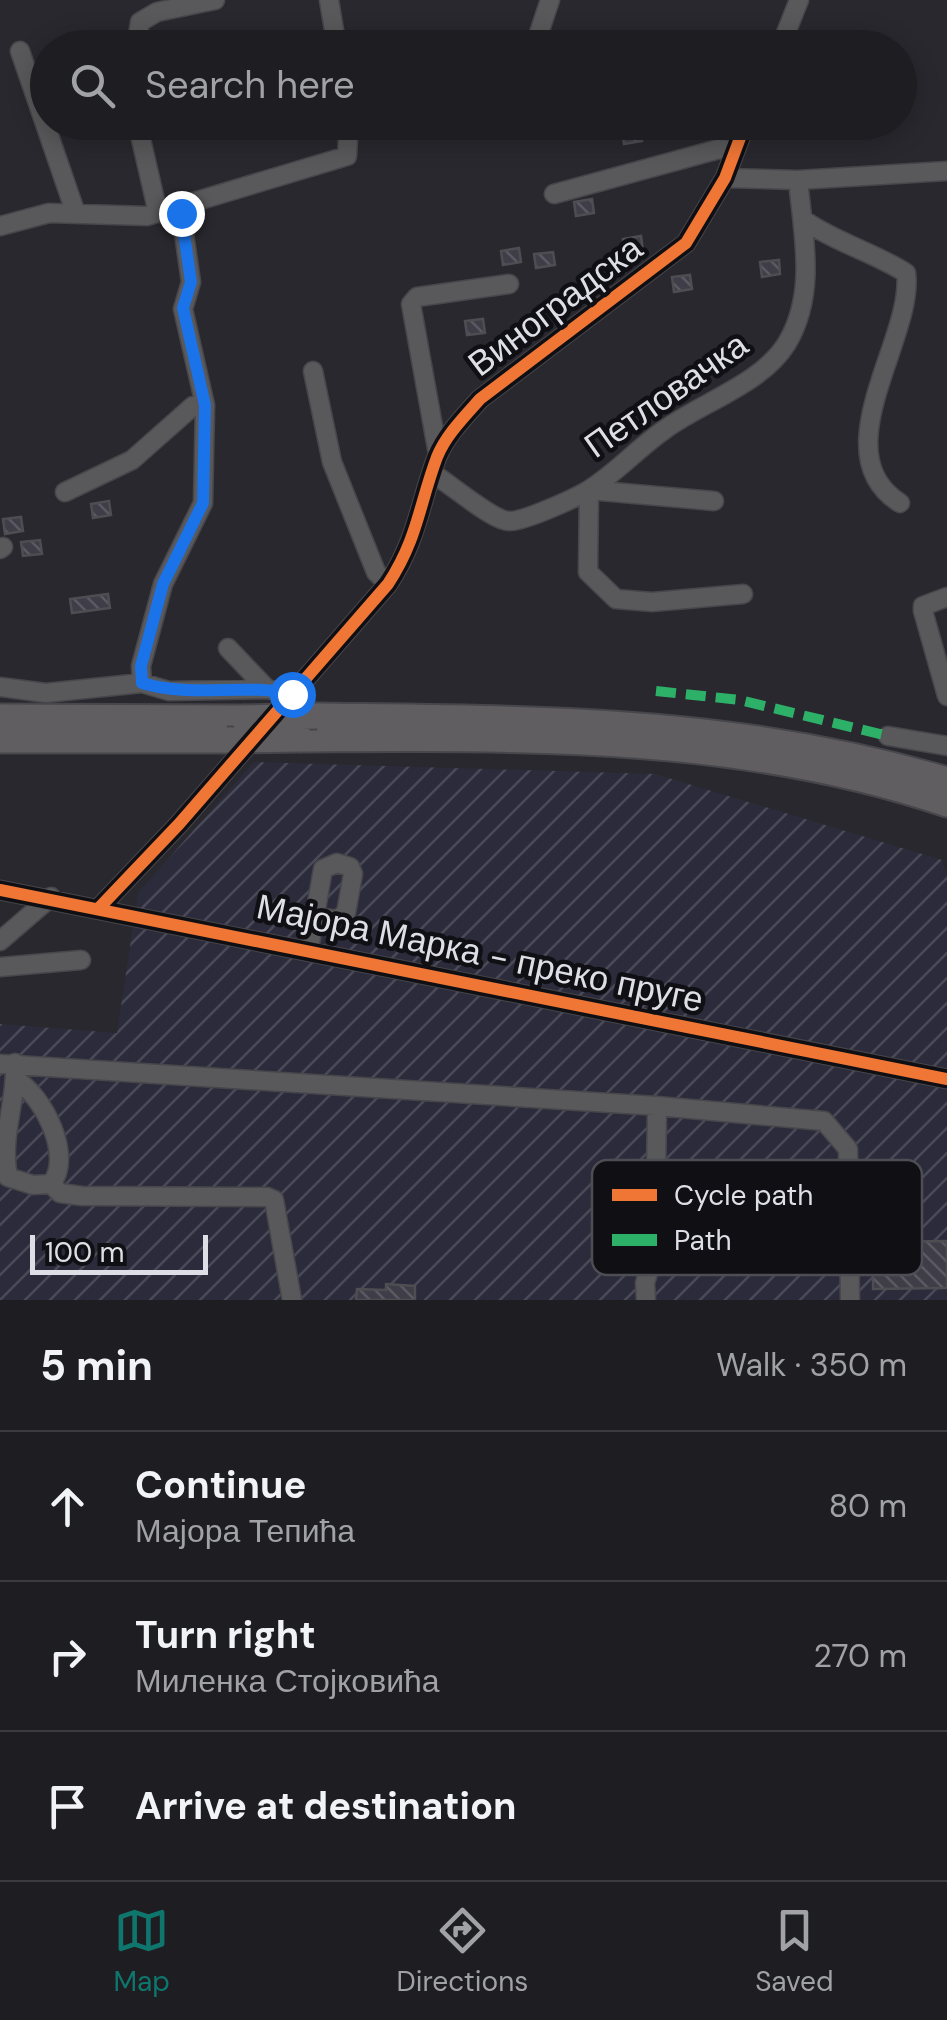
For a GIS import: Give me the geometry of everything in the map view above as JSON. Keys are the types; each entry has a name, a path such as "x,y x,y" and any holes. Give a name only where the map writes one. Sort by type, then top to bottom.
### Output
{"highway":[{"path":"0,717 490,716 659,724 807,745 947,780"},
{"path":"0,740 527,739 699,750 804,766 947,804"}],"street":[{"path":"139,30 140,22 148,17 215,0"},
{"path":"329,0 334,30"},
{"path":"540,30 550,0"},
{"path":"787,30 799,0"},
{"path":"20,50 30,79"},
{"path":"51,140 76,214"},
{"path":"143,140 166,210"},
{"path":"166,210 347,156 348,140"},
{"name":"Виноградска","path":"100,907 179,824 388,584 412,545 438,454 480,400 686,242 725,178 737,140"},
{"path":"554,194 718,149 732,150"},
{"path":"725,178 798,180 947,171"},
{"name":"Петловачка","path":"432,473 508,522 589,490 665,429 772,363 787,343 804,296 805,221 798,180"},
{"path":"0,226 49,213 181,213 191,282 183,308 205,405 203,503 163,584 141,666 142,683"},
{"path":"805,221 834,242 878,256 906,273 899,324 878,384 868,443 889,496 900,502"},
{"path":"438,454 411,304 417,297 509,284"},
{"path":"313,371 332,462 376,572 388,584"},
{"path":"65,492 132,460 193,406 205,405"},
{"name":"Петловачка","path":"589,490 714,502"},
{"name":"Петловачка","path":"589,490 588,572 616,599 652,602 743,594"},
{"path":"947,597 923,606 923,610 947,696"},
{"path":"228,648 267,690"},
{"path":"0,687 46,693 142,683 169,691 267,690 292,694"},
{"path":"888,736 947,746"},
{"name":"Мајора Марка - преко пруге","path":"0,890 51,897 947,1079"},
{"path":"0,941 51,897"},
{"path":"309,949 315,916"},
{"path":"0,967 81,960"},
{"path":"10,1069 807,1118 824,1122 838,1133 848,1149 848,1160"},
{"path":"10,1069 0,1144 8,1177 33,1185 50,1184 60,1193 82,1196 274,1200 292,1300"},
{"path":"10,1069 53,1129 61,1166 50,1184"},
{"path":"656,1160 657,1106"},
{"path":"646,1300 648,1275"},
{"path":"850,1275 850,1300"}],"shaded area":[{"path":"254,762 655,774 942,860 947,876 947,1300 0,1300 0,1024 117,1033 138,893"}],"building":[{"path":"592,199 594,213 576,216 574,202"},
{"path":"641,236 643,251 624,253 623,239"},
{"path":"519,248 521,262 503,265 501,251"},
{"path":"553,252 555,265 536,268 534,254"},
{"path":"779,260 780,274 762,277 760,262"},
{"path":"690,275 692,289 674,292 672,277"},
{"path":"483,319 485,333 467,335 465,321"},
{"path":"109,501 111,515 93,518 91,504"},
{"path":"21,517 23,531 5,534 3,519"},
{"path":"40,540 42,554 23,556 21,542"},
{"path":"108,594 110,608 72,613 70,599"},
{"path":"922,1241 947,1241 947,1288 873,1289 873,1275 922,1275"},
{"path":"386,1284 415,1286 415,1300 356,1300 357,1289 386,1290"}],"marked path":[{"path":"656,691 740,700 888,736"}],"cycle path":[{"path":"100,907 179,824 388,584 412,536 437,457 450,434 480,399 686,243 725,178 739,140"},
{"path":"0,890 947,1079"}],"route":[{"path":"181,213 191,282 183,308 205,405 203,503 163,584 141,666 142,683 169,691 267,690 292,694"}]}
